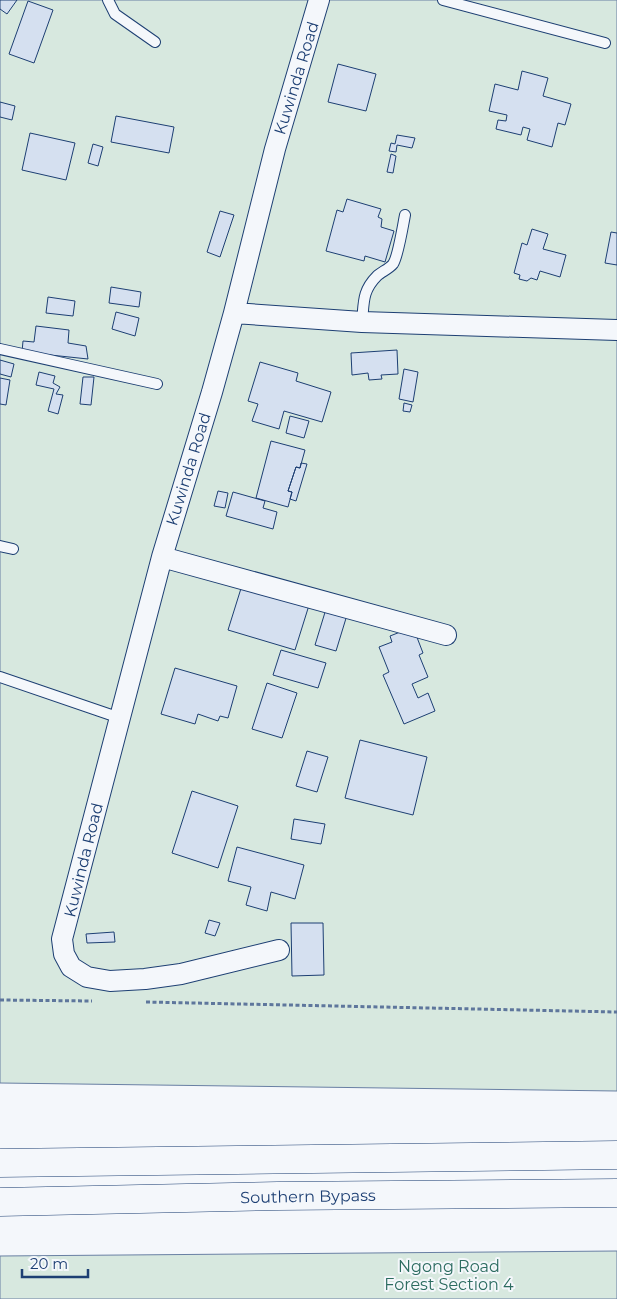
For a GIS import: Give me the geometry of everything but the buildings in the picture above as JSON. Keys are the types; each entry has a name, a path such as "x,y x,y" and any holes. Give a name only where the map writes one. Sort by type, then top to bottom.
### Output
{"highway":[{"path":"0,1163 617,1155"},
{"name":"Southern Bypass","path":"0,1202 278,1196 617,1193"}],"street":[{"name":"Kuwinda Road","path":"279,950 181,974 110,982 87,978 71,967 64,954 62,939 162,557 212,392 234,313 274,149 319,0"},
{"path":"234,313 362,322 617,330"},
{"path":"162,557 446,635"}],"lane":[{"path":"108,0 115,14 155,42"},
{"path":"443,0 605,43"},
{"path":"362,322 365,292 371,282 393,264 404,214"},
{"path":"0,349 157,384"},
{"path":"0,546 13,548"},
{"path":"0,677 120,718"}],"path":[{"path":"0,1000 99,1001"},
{"path":"138,1002 617,1012"}],"green space":[{"path":"0,0 617,0 617,1091 0,1083"},
{"name":"Ngong Road Forest Section 4","path":"617,1251 617,1299 0,1299 0,1256"}]}
